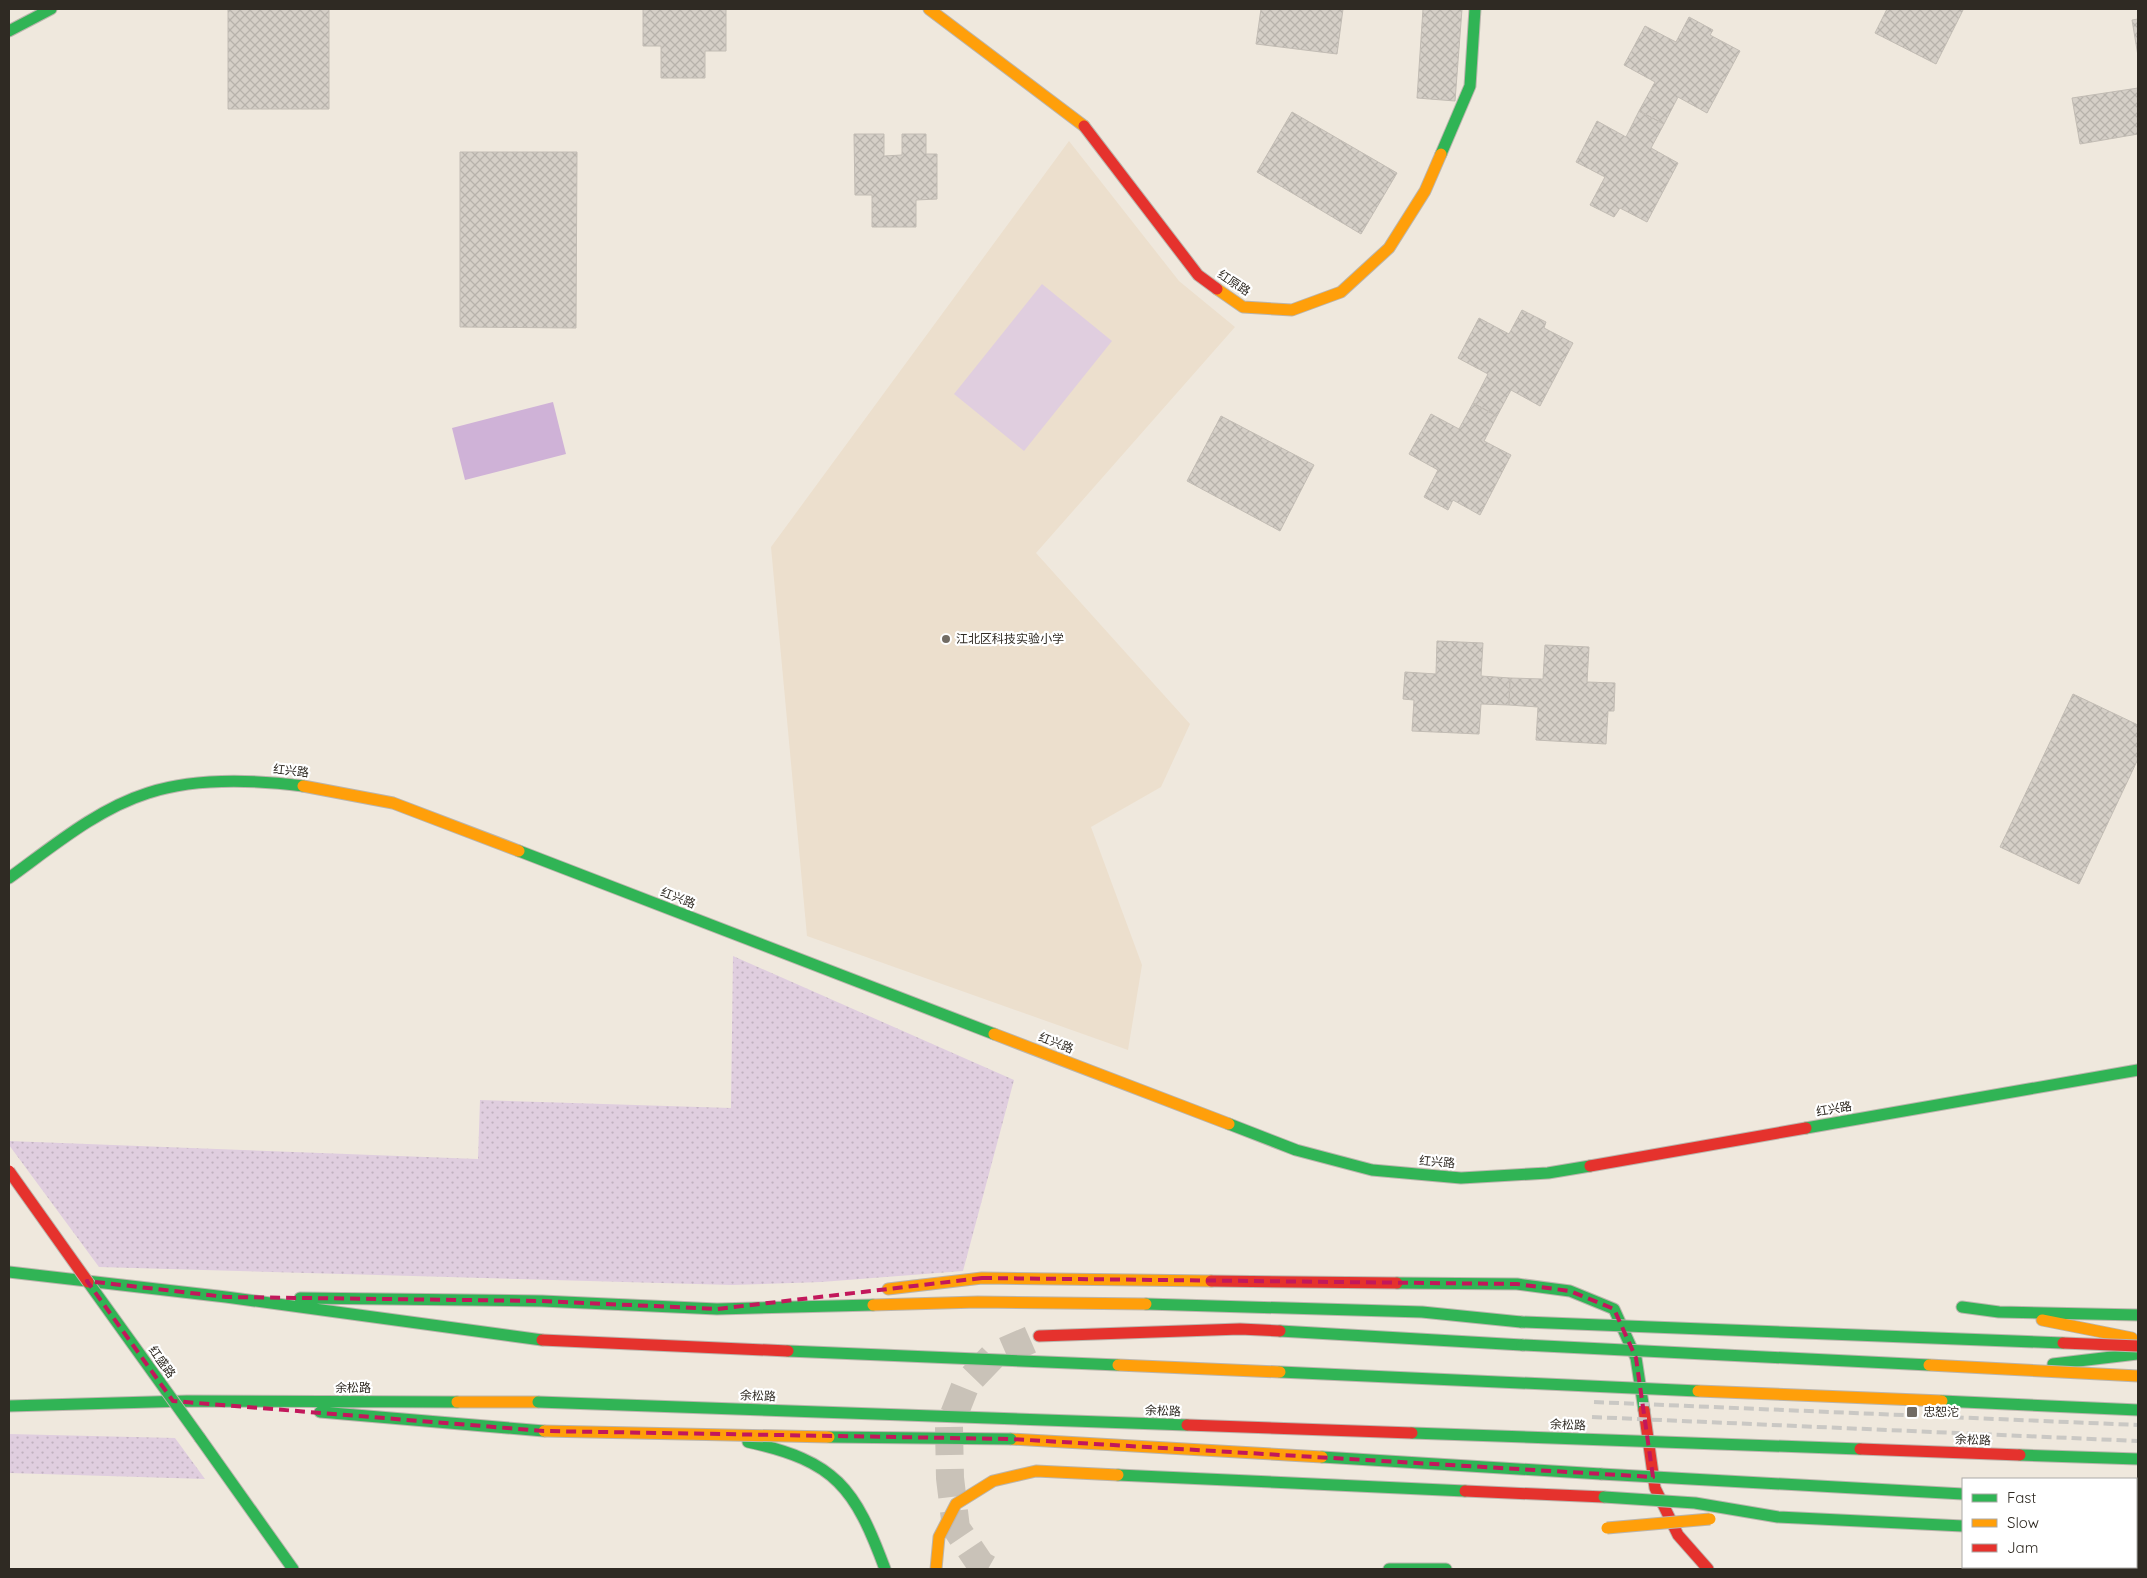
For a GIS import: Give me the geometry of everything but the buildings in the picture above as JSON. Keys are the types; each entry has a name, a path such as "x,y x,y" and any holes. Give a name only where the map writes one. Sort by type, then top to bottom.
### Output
{"main road":[{"path":"9,31 51,9"},
{"name":"红原路","path":"929,9 1083,126 1198,275 1243,307 1292,310 1341,292 1389,248 1425,191 1470,86 1475,9"},
{"name":"红兴路","path":"9,878 89,821 146,793 203,783 268,782 334,790 393,803 1296,1150 1372,1170 1451,1177 1548,1173 2138,1070"},
{"name":"红盛路","path":"9,1171 293,1569"},
{"path":"9,1272 226,1297 542,1340 2138,1410"},
{"path":"875,1290 982,1278 1517,1284 1570,1290 1614,1309 1636,1358 1655,1488 1678,1535 1708,1569"},
{"path":"717,1309 836,1294"},
{"path":"226,1297 542,1300 717,1309 978,1302 1254,1306 1422,1312 1521,1322 2138,1346"},
{"path":"1962,1307 1999,1312 2138,1339"},
{"path":"1999,1312 2138,1315"},
{"path":"1039,1336 1240,1329 2138,1376"},
{"path":"2012,1369 2138,1354"},
{"name":"余松路","path":"187,1401 544,1431 712,1436 1011,1439 1962,1494"},
{"name":"余松路","path":"9,1406 187,1401 538,1402 2138,1460"},
{"path":"712,1436 779,1448 826,1470 858,1506 886,1569"},
{"path":"936,1569 939,1537 956,1504 993,1481 1036,1471 1604,1497 1695,1503 1778,1517"},
{"path":"1607,1528 1688,1520 1778,1517 1962,1525"},
{"path":"1389,1569 1446,1569"}],"highlighted area":[{"path":"982,1278 1517,1284 1570,1291 1614,1309 1636,1358 1653,1477 1011,1439 544,1431 173,1401 87,1281 226,1297 542,1301 717,1309"}],"shaded area":[{"name":"江北区科技实验小学","path":"1069,141 1179,281 1235,327 1036,553 1190,724 1161,787 1091,827 1142,965 1128,1050 807,936 771,547"},
{"path":"1042,284 1112,341 1024,451 954,394"},
{"path":"553,402 566,454 465,480 452,428"},
{"path":"733,956 1014,1080 963,1271 821,1282 732,1285 99,1267 9,1145 9,1141 478,1159 480,1100 731,1108"},
{"path":"9,1434 175,1438 205,1479 9,1473"}],"tunnel":[{"path":"988,1569 981,1565 956,1528 950,1478 949,1427 966,1384 993,1356 1039,1336"}],"railway":[{"path":"1594,1402 2138,1425"},
{"path":"1592,1417 2138,1441"}],"traffic: fast":[{"path":"9,31 51,9"},
{"path":"1441,154 1470,86 1475,9"},
{"path":"9,878 75,830 111,809 148,793 185,785 225,782 265,782 303,786"},
{"path":"519,851 994,1034"},
{"path":"1806,1128 2138,1070"},
{"path":"1229,1124 1296,1150 1372,1170 1461,1178 1548,1173 1590,1166"},
{"path":"9,1272 226,1297 542,1340"},
{"path":"88,1282 200,1438"},
{"path":"1397,1283 1517,1284 1570,1291 1614,1309 1636,1358 1644,1410"},
{"path":"300,1298 542,1301 717,1309 873,1305"},
{"path":"1146,1304 1422,1312 1521,1322"},
{"path":"1962,1307 1999,1312 2138,1315"},
{"path":"1521,1322 2063,1343"},
{"path":"1280,1331 1522,1345"},
{"path":"1522,1345 1929,1365"},
{"path":"788,1351 1118,1365"},
{"path":"2053,1364 2137,1354"},
{"path":"1280,1372 1698,1391"},
{"path":"9,1406 187,1401 457,1402"},
{"path":"1942,1401 2138,1410"},
{"path":"538,1402 1187,1425"},
{"path":"320,1412 544,1431"},
{"path":"1412,1433 1860,1449"},
{"path":"829,1437 1011,1439"},
{"path":"200,1438 293,1569"},
{"path":"748,1442 802,1458 822,1469 838,1482 852,1498 863,1518 885,1569"},
{"path":"2020,1455 2138,1459"},
{"path":"1322,1457 1601,1474"},
{"path":"1601,1474 1962,1494"},
{"path":"1118,1475 1465,1491"},
{"path":"1604,1497 1695,1503 1778,1517 1962,1526"},
{"path":"1389,1569 1446,1569"}],"traffic: slow":[{"path":"929,9 1084,126"},
{"path":"1217,289 1243,307 1292,310 1341,292 1389,248 1425,191 1441,154"},
{"path":"303,786 393,803 519,851"},
{"path":"994,1034 1229,1124"},
{"path":"888,1289 982,1278 1211,1281"},
{"path":"873,1305 978,1302 1146,1304"},
{"path":"2042,1320 2132,1338"},
{"path":"1118,1365 1280,1372"},
{"path":"1929,1365 2138,1376"},
{"path":"1698,1391 1942,1401"},
{"path":"457,1402 538,1402"},
{"path":"544,1431 829,1437"},
{"path":"1011,1439 1322,1457"},
{"path":"936,1569 939,1537 956,1504 993,1481 1036,1471 1118,1475"},
{"path":"1607,1528 1710,1519"}],"traffic: jam":[{"path":"1084,126 1198,275 1217,289"},
{"path":"1590,1166 1806,1128"},
{"path":"9,1171 88,1282"},
{"path":"1211,1281 1397,1283"},
{"path":"1039,1336 1240,1329 1280,1331"},
{"path":"542,1340 788,1351"},
{"path":"2063,1343 2138,1346"},
{"path":"1644,1410 1655,1488 1678,1535 1708,1569"},
{"path":"1187,1425 1412,1433"},
{"path":"1860,1449 2020,1455"},
{"path":"1465,1491 1604,1497"}],"place":[{"name":"江北区科技实验小学","path":"946,639"},
{"name":"忠恕沱","path":"1912,1412"}]}
